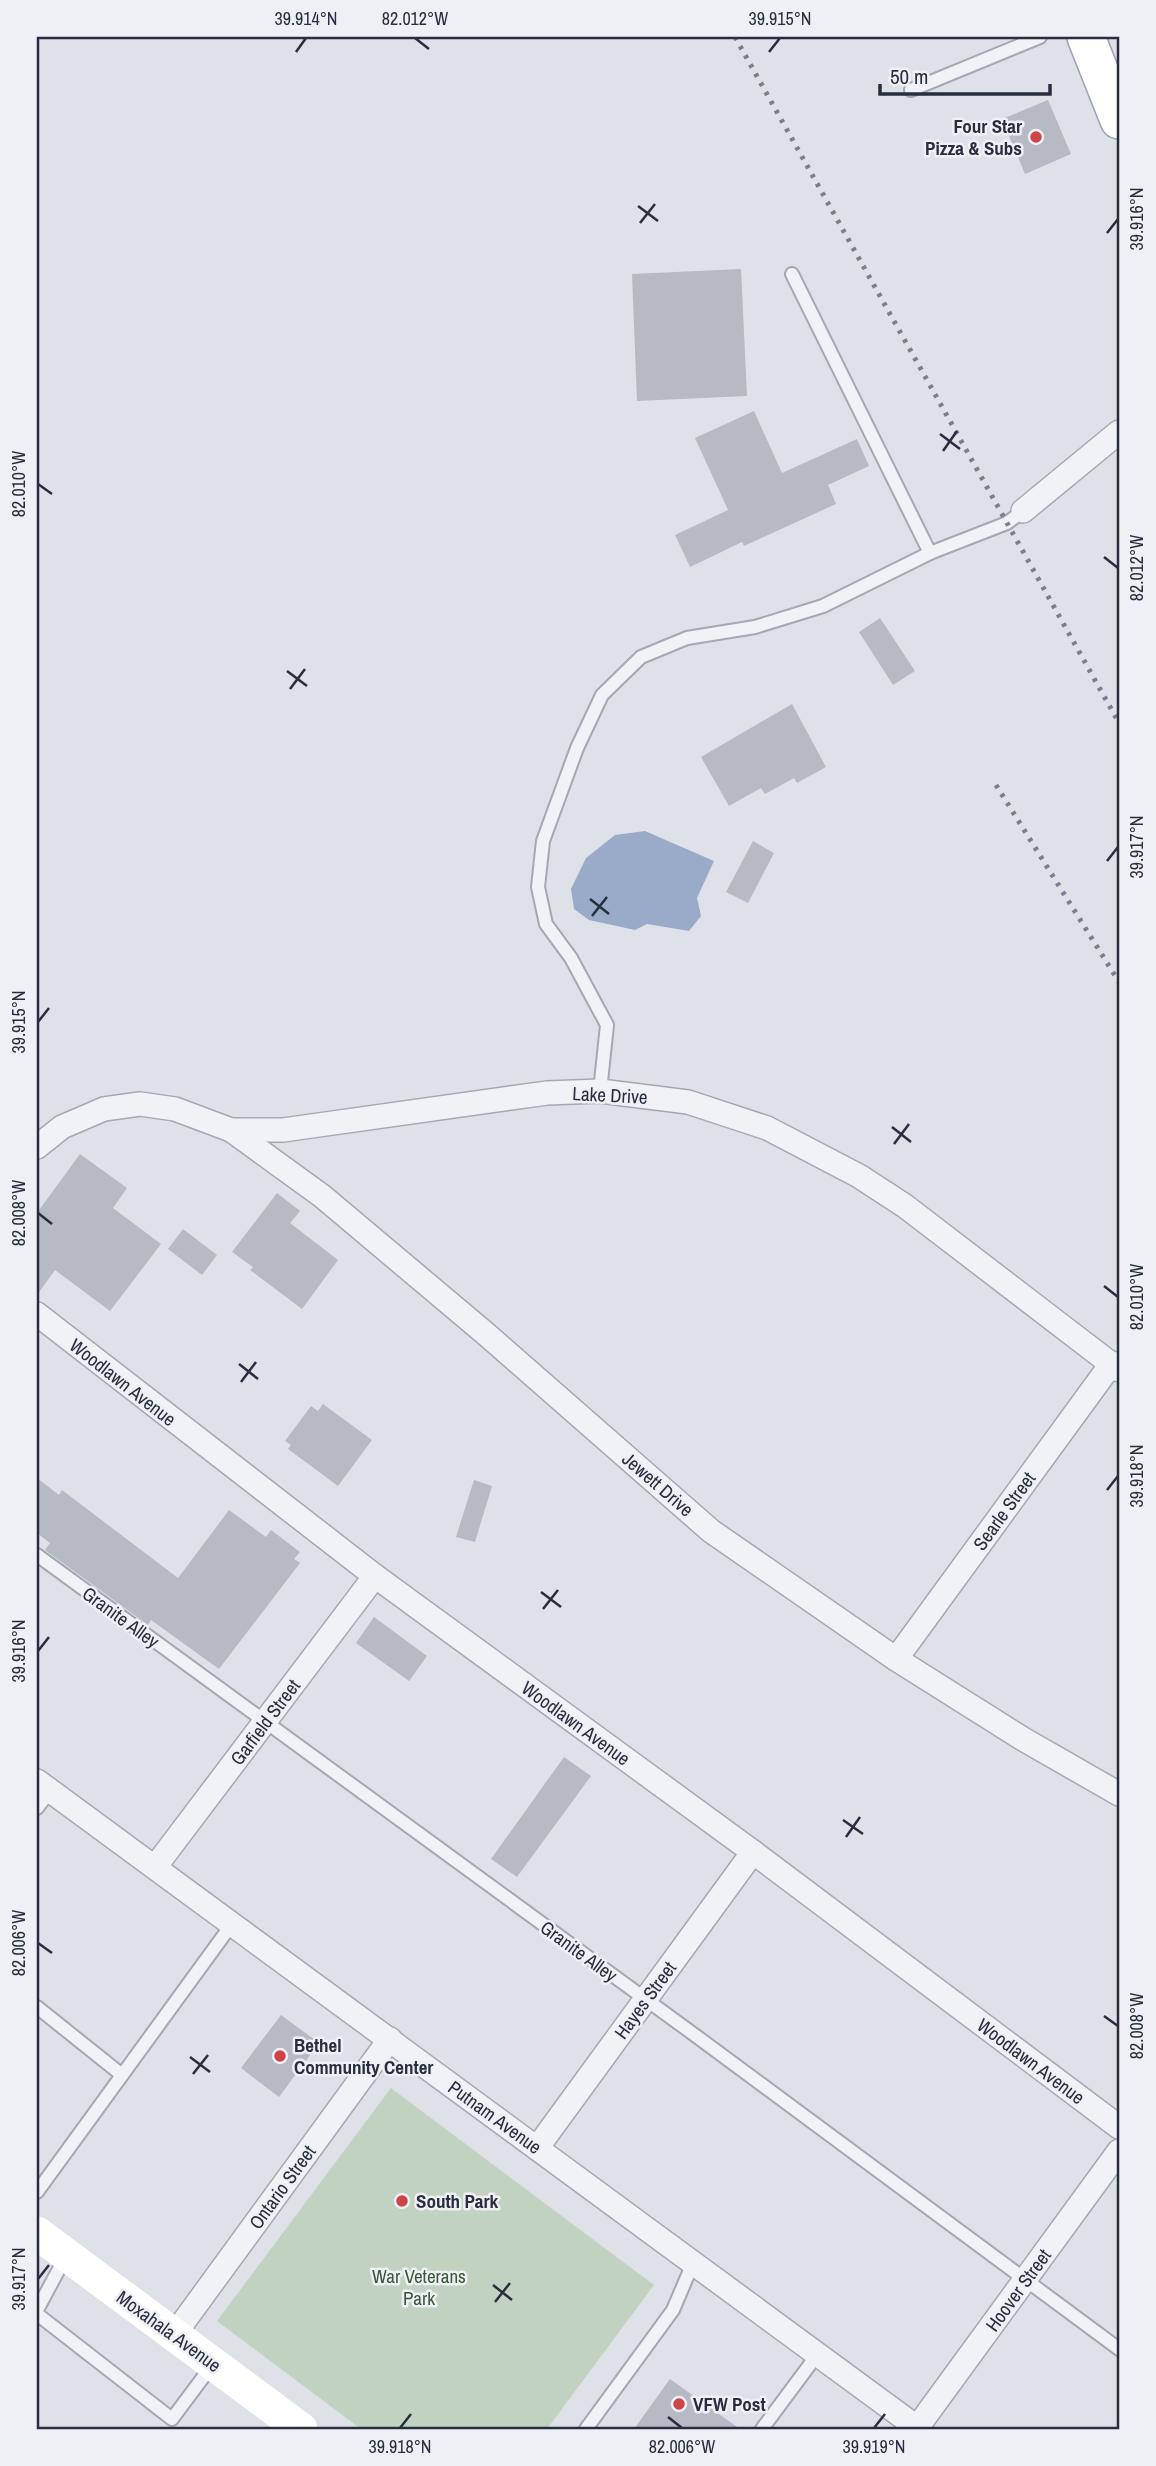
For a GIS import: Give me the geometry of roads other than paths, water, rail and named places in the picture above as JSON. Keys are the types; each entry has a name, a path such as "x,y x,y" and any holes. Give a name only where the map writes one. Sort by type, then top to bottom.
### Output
{"main road":[{"path":"1102,54 1119,120"}],"street":[{"path":"1023,511 1119,432"},
{"name":"Lake Drive","path":"37,1147 62,1127 104,1109 140,1104 175,1109 231,1130 296,1129 547,1093 600,1091 688,1102 767,1128 859,1176 905,1206 1116,1367"},
{"name":"Jewett Drive","path":"231,1130 332,1204 486,1334 711,1531 896,1659 1023,1740 1119,1794"},
{"name":"Woodlawn Avenue","path":"37,1314 375,1576 753,1852 1119,2127"},
{"name":"Searle Street","path":"896,1659 1116,1367"},
{"name":"Garfield Street","path":"155,1867 375,1576"},
{"name":"Putnam Avenue","path":"41,1794 155,1867 917,2429"},
{"name":"Hayes Street","path":"537,2148 753,1852"},
{"name":"Ontario Street","path":"174,2335 390,2039"},
{"name":"Hoover Street","path":"917,2429 1119,2151"},
{"name":"Moxahala Avenue","path":"37,2233 301,2429"}],"lane":[{"path":"911,90 1040,37"},
{"path":"792,274 930,553"},
{"path":"600,1091 607,1025 572,958 546,924 538,887 543,841 577,748 602,695 641,657 687,638 755,627 823,606 930,553 1007,523 1023,511"},
{"name":"Granite Alley","path":"37,1555 646,1999 1119,2349"},
{"path":"37,2192 232,1924"},
{"path":"37,2007 122,2075"},
{"path":"66,2256 37,2312 169,2424 213,2363"},
{"path":"586,2429 673,2310 693,2263"},
{"path":"762,2429 817,2355"}],"water":[{"path":"645,831 714,861 697,898 701,916 689,931 647,924 635,930 589,920 574,909 571,889 586,858 615,835"}],"railway":[{"path":"735,37 1119,723"},
{"path":"996,785 1119,982"}],"place":[{"name":"Four Star Pizza & Subs","path":"1036,137"},
{"name":"Bethel Community Center","path":"280,2056"},
{"name":"South Park","path":"402,2201"},
{"name":"VFW Post","path":"679,2404"}],"park label":[{"name":"War Veterans Park","path":"419,2287"}]}
